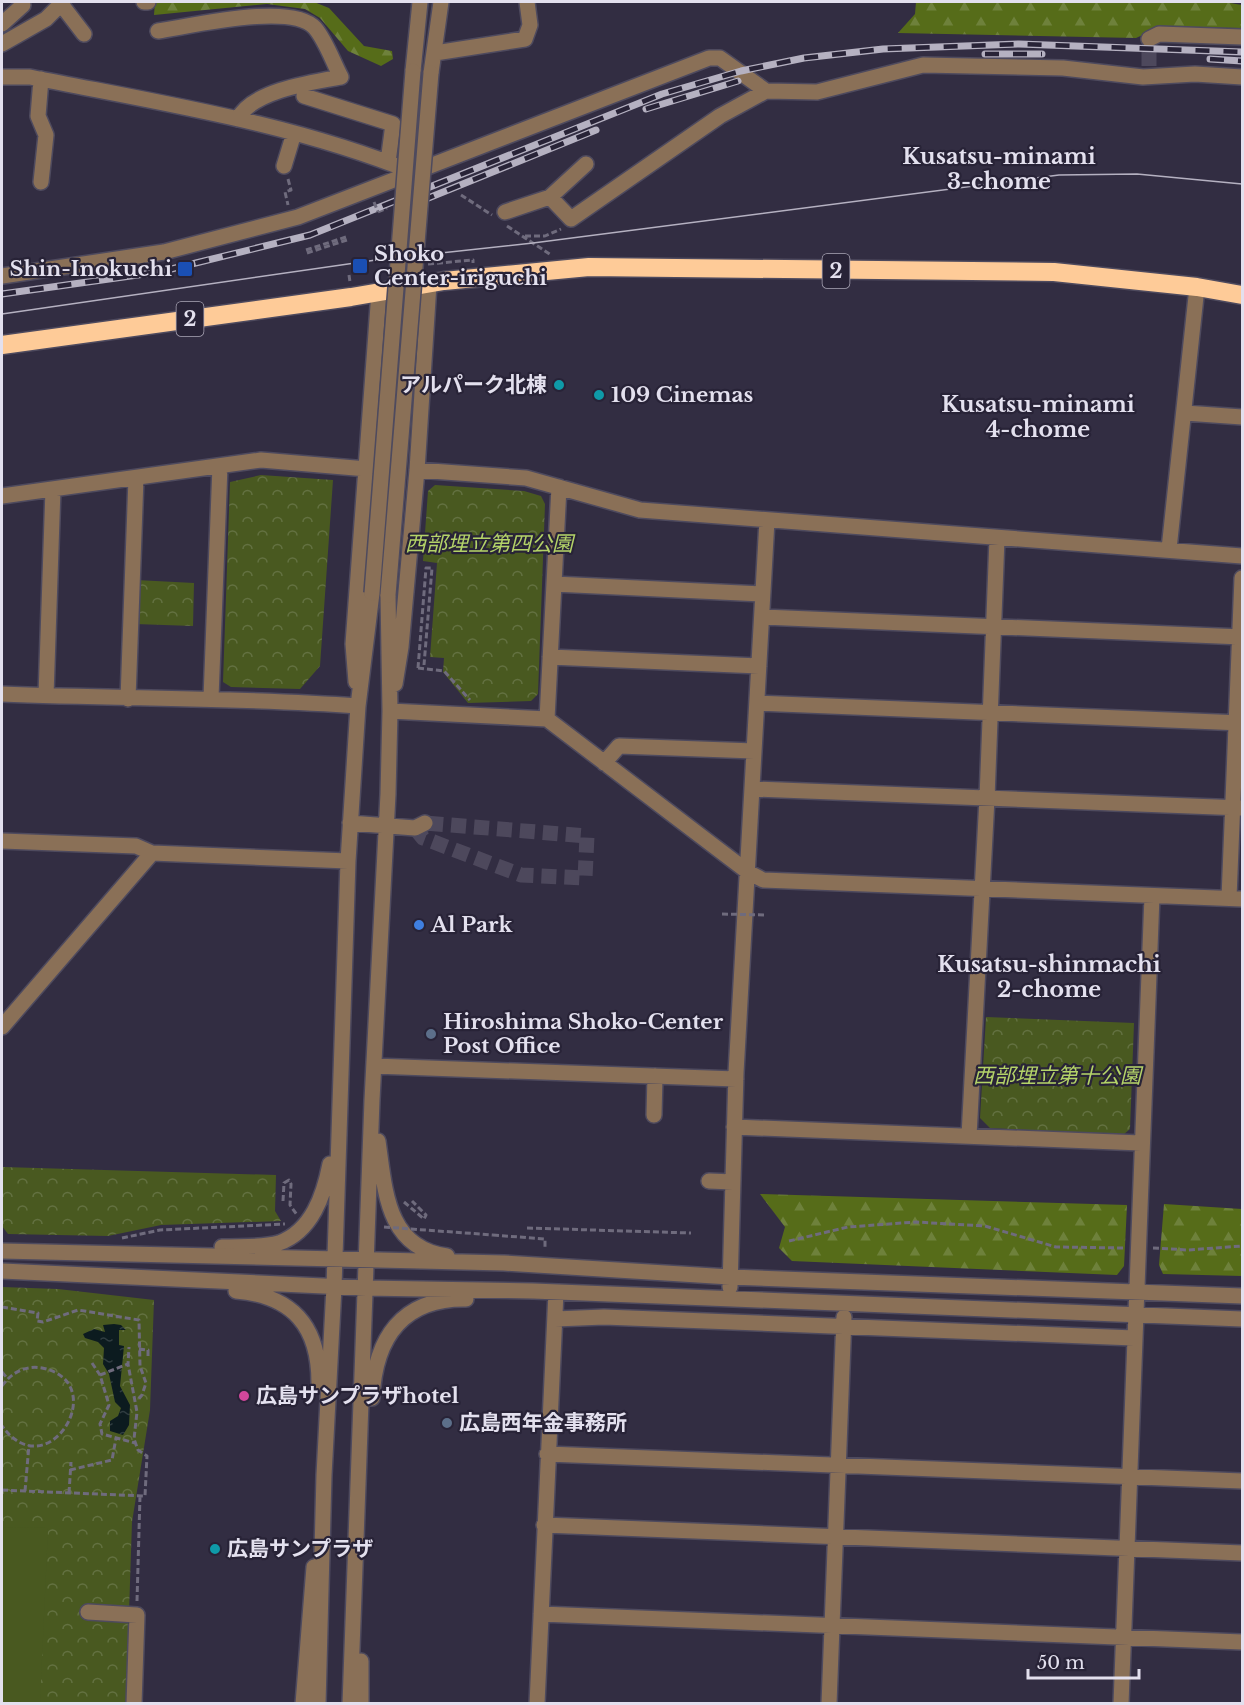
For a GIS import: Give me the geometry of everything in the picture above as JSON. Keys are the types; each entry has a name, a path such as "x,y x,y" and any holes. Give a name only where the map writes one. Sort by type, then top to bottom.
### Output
{"highway":[{"name":"2","path":"2,345 502,274 589,267 1054,272 1197,286 1242,295"}],"street":[{"path":"350,1704 368,1260 372,1100 387,826 390,711 380,594 413,71 420,2"},
{"path":"318,1704 324,1475 334,1287 348,861 358,706 380,594 431,74 441,2"},
{"path":"435,53 525,39 530,25 527,2"},
{"path":"2,44 46,19 62,3 84,34"},
{"path":"2,24 23,5"},
{"path":"158,31 275,14 302,18 315,29 341,77 290,85 243,108 238,119"},
{"path":"1149,39 1159,34 1242,37"},
{"path":"2,276 164,252 298,217 710,58 720,58 766,91"},
{"path":"550,197 571,219 720,116 766,91 817,92 923,65 1063,68 1143,77 1195,74"},
{"path":"1149,66 1195,74 1242,77"},
{"path":"2,77 41,79 238,119 294,133 388,162 415,173"},
{"path":"41,79 38,116 46,135 41,182"},
{"path":"304,96 393,124 388,162"},
{"path":"284,166 294,133"},
{"path":"502,218 550,197 586,164"},
{"path":"390,711 401,647 417,470 429,284"},
{"path":"1169,549 1197,286"},
{"path":"358,706 352,644 379,292"},
{"path":"1185,413 1242,417"},
{"path":"2,496 261,460 367,469"},
{"path":"211,698 220,466"},
{"path":"417,470 526,478 640,510 1242,556"},
{"path":"128,699 136,478"},
{"path":"547,719 559,487"},
{"path":"46,696 53,489"},
{"path":"729,1299 736,1079 767,520"},
{"path":"969,1136 987,798 997,538"},
{"path":"390,711 547,719 748,872 763,880 1236,899 1242,579"},
{"path":"554,584 762,594"},
{"path":"763,617 1241,637"},
{"path":"550,657 759,666"},
{"path":"2,694 128,699 211,698 358,706"},
{"path":"757,703 1240,723"},
{"path":"604,763 618,747 754,751"},
{"path":"753,789 1238,808"},
{"path":"350,823 420,826"},
{"path":"2,841 136,846 152,853 348,861"},
{"path":"2,1027 152,853"},
{"path":"1121,1704 1134,1314 1152,896"},
{"path":"374,1066 736,1079"},
{"path":"654,1115 656,1076"},
{"path":"372,1100 387,1202 397,1224 428,1251 504,1263"},
{"path":"144,1253 279,1243 304,1228 324,1193 338,1123"},
{"path":"735,1127 1142,1143"},
{"path":"709,1181 733,1182"},
{"path":"2,1251 504,1263 730,1277 1135,1294 1242,1296"},
{"path":"2,1271 334,1287 533,1291 1242,1319"},
{"path":"131,1277 161,1287 267,1296 280,1301 298,1316 311,1334 319,1360 318,1426 324,1475"},
{"path":"357,1543 367,1496 374,1369 390,1335 407,1317 431,1303 450,1299 513,1301 533,1291"},
{"path":"537,1704 556,1292"},
{"path":"829,1704 844,1304"},
{"path":"555,1320 604,1317 1134,1338"},
{"path":"547,1454 1242,1481"},
{"path":"303,1704 307,1680 310,1592 324,1505"},
{"path":"544,1525 1242,1553"},
{"path":"355,1565 362,1636 361,1704"},
{"path":"88,1612 137,1615 134,1704"},
{"path":"541,1614 1242,1642"}],"path":[{"path":"284,166 291,190 285,192 289,206"},
{"path":"460,195 502,218 551,255 540,257"},
{"path":"374,202 378,212 391,207"},
{"path":"371,209 376,207"},
{"path":"523,236 554,234 571,219"},
{"path":"306,252 347,239"},
{"path":"424,264 473,260 473,265 442,269"},
{"path":"418,668 426,568 432,568 424,665"},
{"path":"413,668 444,671 475,706"},
{"path":"722,914 765,915"},
{"path":"283,1201 284,1183 289,1180 291,1184 290,1205 297,1215"},
{"path":"406,1202 424,1219 426,1215 412,1201"},
{"path":"789,1241 848,1227 916,1222 985,1226 1056,1247 1128,1248"},
{"path":"111,1240 160,1230 292,1224"},
{"path":"384,1227 546,1239 545,1249"},
{"path":"527,1228 691,1233"},
{"path":"1153,1248 1188,1250 1242,1246"},
{"path":"2,1307 38,1313 37,1321 43,1322 78,1310 140,1320 140,1366 146,1383 142,1395 136,1402"},
{"path":"2,1490 145,1496 147,1456 138,1450 135,1443 138,1421 127,1365 129,1347"},
{"path":"139,1349 148,1350 148,1356 151,1356"},
{"path":"92,1363 100,1375 109,1405 100,1424 102,1434 135,1443"},
{"path":"100,1375 127,1365"},
{"path":"2,1386 17,1371 41,1368 62,1379 71,1395 73,1413 62,1434 52,1441 28,1445 17,1441 2,1426"},
{"path":"2,1372 8,1378"},
{"path":"70,1470 112,1460 116,1437"},
{"path":"25,1491 28,1445"},
{"path":"69,1493 71,1462"},
{"path":"137,1615 140,1496"}],"green space":[{"path":"155,2 314,2 329,8 364,46 392,51 393,59 381,66 348,51 320,18 305,9 267,4 154,15"},
{"path":"916,2 1224,2 1242,5 1242,28 1160,27 1136,38 898,33 915,14"},
{"path":"261,475 333,480 320,666 300,689 231,687 223,682 230,482"},
{"name":"西部埋立第四公園","path":"435,485 524,491 541,496 545,504 538,694 531,701 468,703 443,672 444,658 430,657 437,563 423,561 428,491"},
{"path":"136,580 194,583 193,626 135,624"},
{"name":"西部埋立第十公園","path":"986,1017 1134,1023 1130,1129 1123,1135 990,1128 980,1118"},
{"path":"3,1167 276,1175 275,1211 281,1221 161,1225 108,1236 8,1234 2,1226"},
{"path":"760,1194 1127,1205 1124,1266 1117,1275 792,1261 779,1248 785,1227"},
{"path":"1164,1204 1242,1209 1242,1276 1163,1274 1159,1265"},
{"path":"2,1287 58,1289 154,1300 150,1410 132,1522 126,1703 2,1704"},
{"path":"2,1527 48,1528 40,1703 2,1701"}],"water":[{"path":"103,1325 121,1325 126,1330 119,1330 119,1345 124,1346 120,1386 130,1405 129,1425 123,1435 110,1431 110,1421 118,1416 121,1408 115,1402 109,1374 103,1364 104,1348 98,1342 85,1338 83,1334 94,1329 105,1332"}],"tunnel":[{"path":"1149,39 1149,66"},
{"path":"415,828 423,838 521,875 585,878 587,836 425,823"}],"tram line":[{"path":"2,314 376,260 533,243 1059,175 1137,174 1242,184"}],"railway":[{"path":"2,294 159,272 310,235 662,94 741,71 804,58 883,49 1019,44 1242,52"},
{"path":"985,54 1042,54"},
{"path":"1210,59 1242,61"},
{"path":"646,109 738,81"},
{"path":"421,201 596,130"}],"place":[{"name":"Shoko Center-iriguchi","path":"360,266"},
{"name":"Shin-Inokuchi","path":"185,269"},
{"name":"アルパーク北棟","path":"559,385"},
{"name":"109 Cinemas","path":"599,395"},
{"name":"Al Park","path":"419,925"},
{"name":"Hiroshima Shoko-Center Post Office","path":"431,1034"},
{"name":"広島サンプラザhotel","path":"244,1396"},
{"name":"広島西年金事務所","path":"447,1423"},
{"name":"広島サンプラザ","path":"215,1549"}],"district":[{"name":"Kusatsu-minami 3-chome","path":"999,168"},
{"name":"Kusatsu-minami 4-chome","path":"1038,416"},
{"name":"Kusatsu-shinmachi 2-chome","path":"1049,976"}]}
